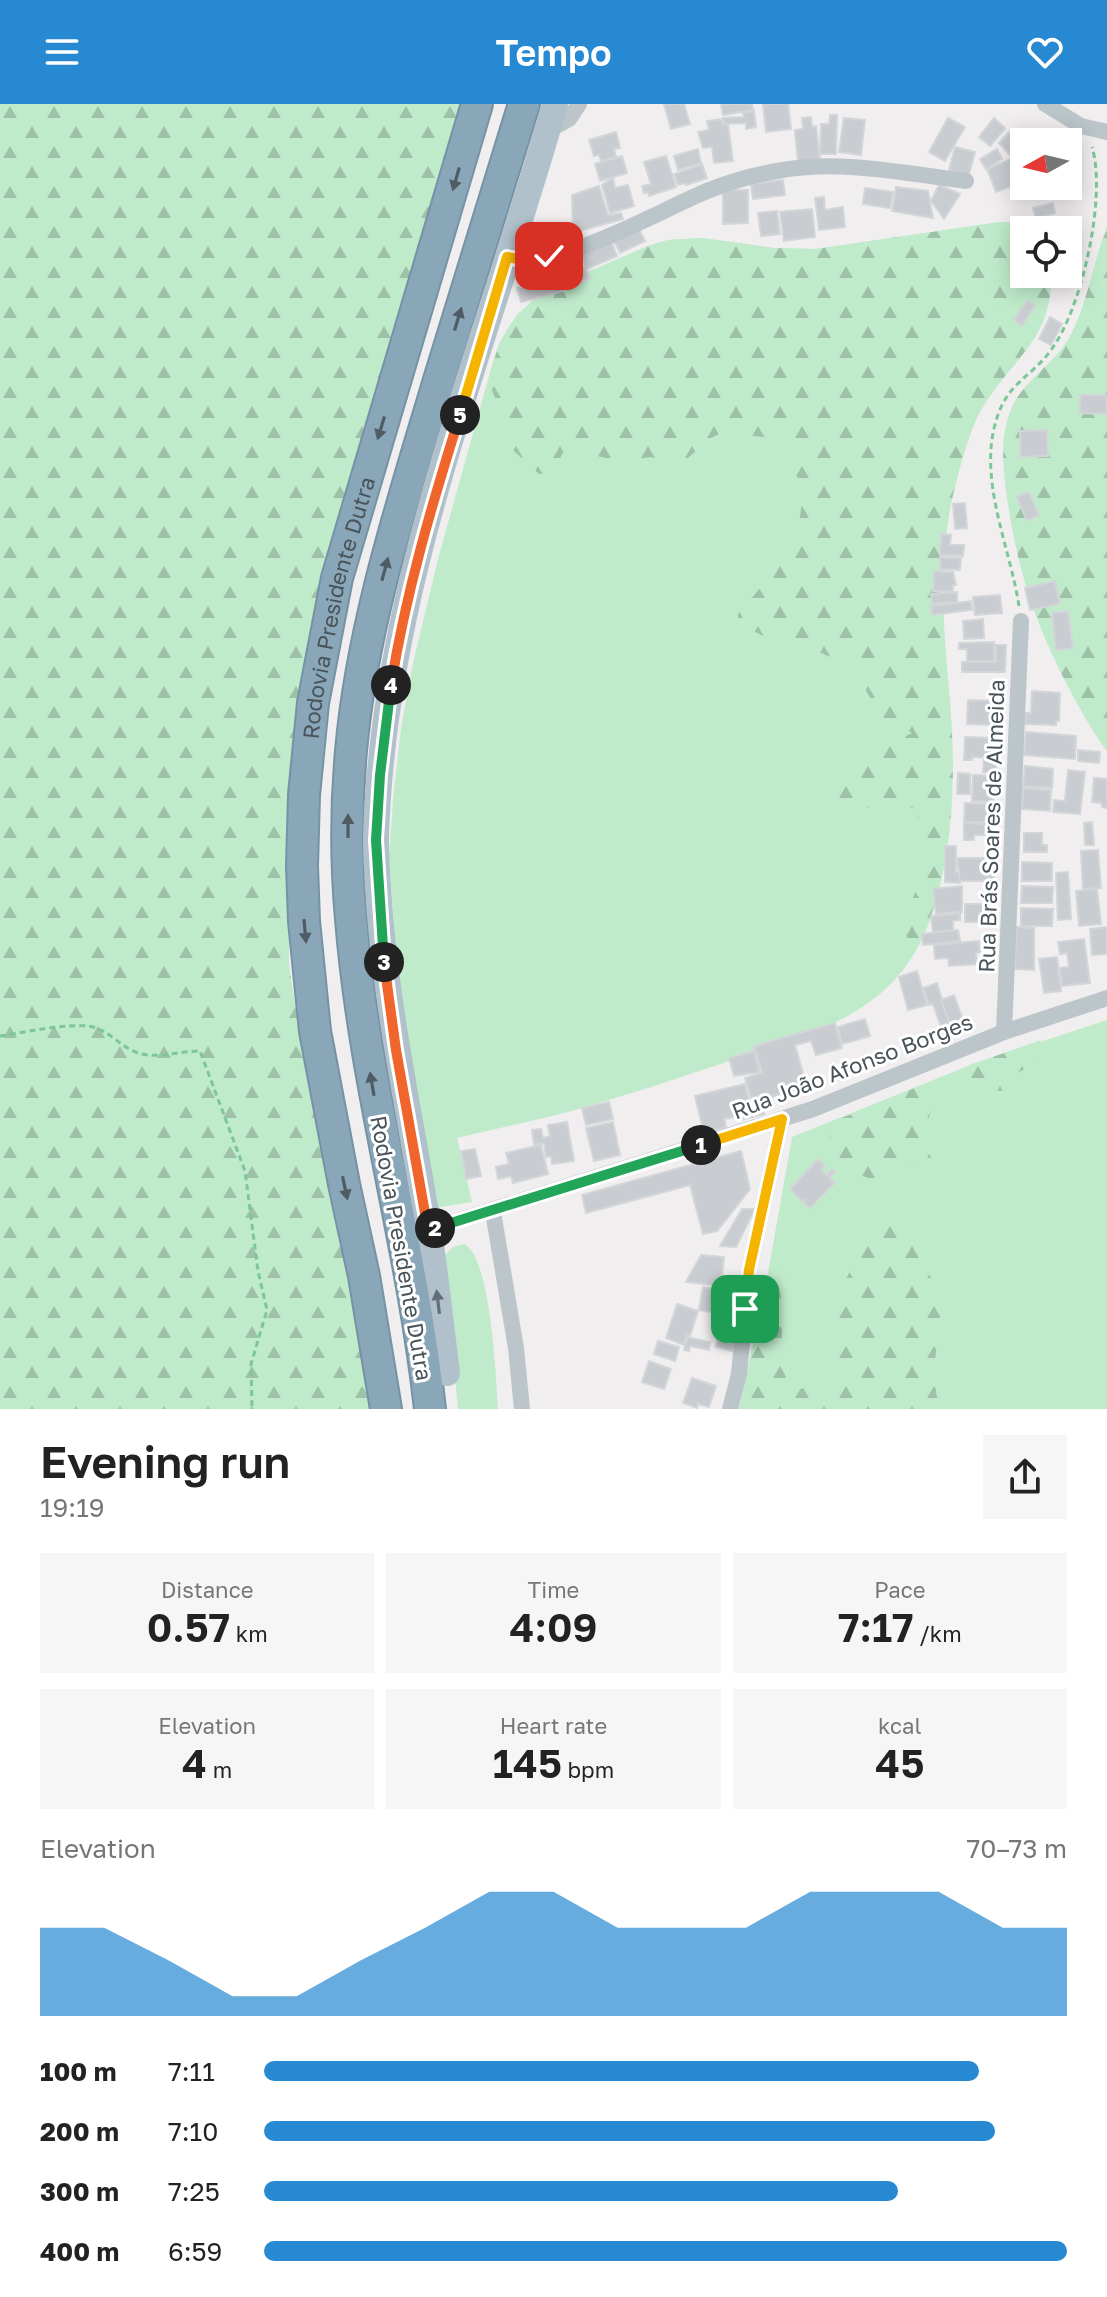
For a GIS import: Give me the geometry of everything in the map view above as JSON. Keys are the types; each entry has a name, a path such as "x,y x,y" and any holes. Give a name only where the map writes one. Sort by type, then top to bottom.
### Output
{"highway":[{"name":"Rodovia Presidente Dutra","path":"386,1409 364,1276 315,1031 302,866 304,795 313,703 337,578 477,104"},
{"name":"Rodovia Presidente Dutra","path":"430,1409 422,1344 370,1073 360,1003 348,851 351,750 373,617 400,514 524,104"},
{"path":"447,1373 449,1409"}],"main road":[{"path":"447,1373 428,1230 396,1050 384,959 376,840 380,775 406,604 434,497 555,104"}],"street":[{"path":"547,131 569,119 579,104"},
{"path":"1045,104 1081,126 1107,132"},
{"path":"507,257 522,260 586,245 708,191 779,170 829,166 966,181"},
{"name":"Rua Brás Soares de Almeida","path":"1004,1032 1021,621"},
{"name":"Rua João Afonso Borges","path":"428,1230 782,1119 1004,1032 1107,998"},
{"path":"730,1409 739,1374 749,1270 782,1119"},
{"path":"493,1212 516,1348 522,1409"}],"path":[{"path":"1021,621 996,498 992,442 1003,401 1018,381 1050,352 1063,331 1083,274 1096,212 1099,173 1093,149 1081,126"},
{"path":"0,1036 89,1026 138,1053 157,1055 200,1051 245,1171 258,1271 267,1310 251,1364 252,1409"}],"green space":[{"path":"0,104 463,104 347,492 289,837 289,965 305,1069 353,1255 379,1409 0,1409"},
{"path":"1010,222 1010,288 1050,288 1044,318 1036,335 989,397 973,426 952,498 943,590 950,728 950,818 940,887 926,931 916,951 889,986 845,1017 813,1032 608,1100 457,1138 472,1202 429,1209 407,1100 389,858 393,800 401,728 413,663 438,559 499,344 517,315 543,291 668,240 702,238 774,248 816,249"},
{"path":"1010,222 1010,288 1050,288 1045,317 1036,335 978,415 950,509 943,588 953,765 950,831 937,896 913,955 903,926 904,916 921,881 923,866 917,836 918,807 853,809 841,805 838,799 859,757 912,733 882,717 851,666 812,649 770,639 738,624 738,614 784,560 798,531 803,495 790,464 786,443 763,437 721,433 677,463 650,457 623,462 565,450 552,470 539,474 513,450 508,438 505,412 488,381 499,344 508,328 517,315 543,292 648,246 668,240 702,238 774,248 816,249"},
{"path":"1107,226 1107,751 1059,669 1030,599 1011,525 1003,452 1005,429 1012,407 1024,388 1064,346 1076,323"},
{"path":"1107,1020 1107,1409 739,1409 758,1330 792,1137 973,1064"},
{"path":"1041,1040 1032,1065 1011,1076 1003,1091 986,1090 964,1080 950,1084 945,1100 931,1109 925,1130 924,1142 932,1161 928,1172 915,1167 901,1168 871,1179 843,1169 825,1125 973,1064"},
{"path":"894,1220 911,1227 919,1259 935,1284 942,1306 935,1360 936,1393 941,1409 739,1409 769,1268 781,1296 782,1358 790,1387 800,1389 838,1378 833,1337 837,1303 859,1257"},
{"path":"464,1244 473,1253 486,1293 498,1409 458,1409 444,1256 453,1247"}],"building":[{"path":"664,104 684,104 690,124 671,129"},
{"path":"721,104 752,104 753,110 723,115"},
{"path":"763,104 788,104 791,129 766,132"},
{"path":"754,111 756,127 746,129 746,123 724,124 723,118 744,117 743,113"},
{"path":"830,115 837,115 836,154 820,154 821,124 829,124"},
{"path":"811,117 812,127 816,126 820,159 798,162 795,130 803,129 802,118"},
{"path":"844,118 865,120 861,155 839,152"},
{"path":"948,118 965,127 945,161 929,152"},
{"path":"994,118 1005,128 990,146 979,137"},
{"path":"722,119 723,125 728,124 733,161 714,163 712,147 703,148 698,132 709,130 707,121"},
{"path":"616,132 620,148 614,149 616,157 601,161 599,155 594,156 589,140"},
{"path":"1009,132 1010,133 1009,154 999,143"},
{"path":"955,147 975,152 969,175 949,170"},
{"path":"698,149 701,163 678,170 674,156"},
{"path":"997,149 1002,159 986,169 980,159"},
{"path":"622,156 627,173 600,181 595,164"},
{"path":"666,156 676,187 649,196 642,186 651,184 644,162"},
{"path":"1010,159 1010,186 996,192 987,169"},
{"path":"702,164 707,178 678,185 674,174"},
{"path":"613,178 615,188 628,185 634,206 610,213 602,185"},
{"path":"783,180 785,195 753,199 751,184"},
{"path":"939,185 960,194 944,219 931,201"},
{"path":"599,186 608,215 621,213 623,219 573,233 572,195"},
{"path":"896,187 928,191 933,218 892,211"},
{"path":"865,188 893,192 890,208 863,204"},
{"path":"723,190 748,190 748,223 723,224"},
{"path":"824,197 825,210 843,207 845,227 819,230 815,198"},
{"path":"1053,203 1055,213 1035,216 1033,208"},
{"path":"812,209 815,237 784,241 780,212"},
{"path":"777,211 780,234 761,236 758,213"},
{"path":"638,227 645,241 620,253 613,239"},
{"path":"611,241 617,256 587,269 581,255"},
{"path":"585,266 590,279 568,286 563,274"},
{"path":"543,271 548,288 561,284 563,291 521,302 517,288 527,285 524,276"},
{"path":"1028,300 1035,306 1022,326 1014,320"},
{"path":"1050,317 1062,324 1051,345 1039,339"},
{"path":"1080,395 1107,395 1107,414 1080,413"},
{"path":"1047,430 1048,456 1020,457 1020,431"},
{"path":"1029,492 1039,515 1027,521 1017,497"},
{"path":"965,503 967,528 955,529 953,504"},
{"path":"941,534 951,535 950,545 964,545 963,556 940,555"},
{"path":"940,557 961,558 960,570 940,569"},
{"path":"934,571 953,572 956,585 953,585 953,591 933,591"},
{"path":"1055,581 1060,604 1030,610 1025,588"},
{"path":"957,592 957,602 932,604 931,594"},
{"path":"1000,595 1002,613 975,615 973,597"},
{"path":"971,601 972,610 932,615 931,606"},
{"path":"1068,611 1073,648 1056,650 1052,613"},
{"path":"983,619 984,638 964,639 963,621"},
{"path":"994,642 994,661 967,661 967,649 959,649 959,643"},
{"path":"996,645 1006,645 1005,672 962,672 962,662 996,662"},
{"path":"1032,691 1060,693 1059,721 1056,725 1025,724 1026,713 1031,713"},
{"path":"968,700 994,701 993,725 967,724"},
{"path":"1026,732 1076,736 1075,759 1024,755"},
{"path":"965,737 994,738 993,758 972,757 972,760 964,760"},
{"path":"1078,750 1100,752 1099,763 1078,761"},
{"path":"984,759 996,759 996,773 983,772"},
{"path":"1025,766 1053,769 1052,788 1023,786"},
{"path":"1068,770 1085,772 1080,814 1053,812 1054,800 1065,801"},
{"path":"958,773 970,774 970,794 957,794"},
{"path":"973,775 996,776 993,802 972,801"},
{"path":"1094,778 1107,779 1107,808 1102,807 1102,803 1092,802"},
{"path":"1023,788 1051,790 1050,811 1022,809"},
{"path":"965,803 990,804 989,822 964,822"},
{"path":"1092,822 1094,845 1085,845 1084,823"},
{"path":"964,823 989,824 989,835 974,835 974,840 964,840"},
{"path":"1024,833 1042,833 1042,845 1047,845 1047,852 1024,852"},
{"path":"945,846 956,846 956,872 960,872 960,883 945,882"},
{"path":"1098,850 1101,888 1083,889 1081,851"},
{"path":"957,858 994,858 994,881 960,881"},
{"path":"1022,862 1052,863 1052,881 1022,881"},
{"path":"1068,872 1071,919 1058,920 1056,873"},
{"path":"962,886 962,912 936,914 933,889"},
{"path":"1022,886 1053,887 1052,903 1021,903"},
{"path":"1097,889 1101,924 1079,926 1076,891"},
{"path":"965,904 990,904 986,922 965,922"},
{"path":"1021,908 1053,909 1052,926 1021,926"},
{"path":"960,913 960,920 953,921 953,930 933,932 931,916"},
{"path":"1016,927 1034,928 1034,970 1015,969"},
{"path":"1107,927 1107,954 1092,955 1090,929"},
{"path":"958,930 960,941 923,945 922,934"},
{"path":"1084,939 1090,983 1062,986 1059,968 1069,967 1067,953 1060,954 1058,942"},
{"path":"979,941 977,964 949,966 948,958 935,959 934,945"},
{"path":"1057,957 1061,991 1044,993 1039,959"},
{"path":"917,971 927,1005 908,1010 899,977"},
{"path":"937,983 951,1029 955,1028 957,1034 945,1038 933,1004 929,1005 923,988"},
{"path":"954,995 964,1023 951,1027 941,1000"},
{"path":"865,1019 870,1036 842,1044 838,1027"},
{"path":"835,1023 842,1048 816,1055 811,1041 795,1045 807,1087 764,1099 766,1103 761,1105 764,1114 756,1116 745,1078 762,1073 754,1046"},
{"path":"754,1051 760,1072 734,1076 729,1058"},
{"path":"745,1084 753,1117 724,1119 726,1127 704,1133 695,1096"},
{"path":"609,1102 613,1119 586,1125 582,1108"},
{"path":"567,1122 574,1161 552,1164 551,1156 546,1157 544,1143 534,1145 532,1130 541,1129 543,1138 550,1136 548,1125"},
{"path":"613,1122 620,1155 594,1161 586,1128"},
{"path":"541,1145 548,1174 513,1183 511,1176 498,1179 496,1167 509,1164 506,1153"},
{"path":"475,1149 481,1176 466,1179 461,1151"},
{"path":"741,1151 750,1189 717,1231 703,1234 690,1185 586,1213 582,1195"},
{"path":"818,1159 825,1166 821,1170 827,1175 832,1169 835,1172 829,1177 835,1183 810,1208 803,1202 806,1198 802,1201 790,1189"},
{"path":"742,1209 755,1209 736,1247 720,1246"},
{"path":"701,1255 724,1257 721,1286 686,1282"},
{"path":"703,1287 730,1292 728,1304 733,1305 731,1316 699,1310"},
{"path":"677,1304 698,1311 684,1345 666,1338"},
{"path":"719,1332 731,1335 729,1343 734,1344 732,1351 716,1347"},
{"path":"687,1337 710,1342 709,1350 690,1346 689,1351 684,1350"},
{"path":"658,1341 679,1347 675,1361 654,1354"},
{"path":"649,1361 671,1369 664,1389 642,1382"},
{"path":"692,1378 716,1386 709,1407 698,1404 697,1408 683,1403"}],"route":[{"path":"549,256 522,260 507,257 434,497 406,604 388,709 376,840 384,959 414,1158 428,1230 782,1119 749,1270 745,1309"}]}
